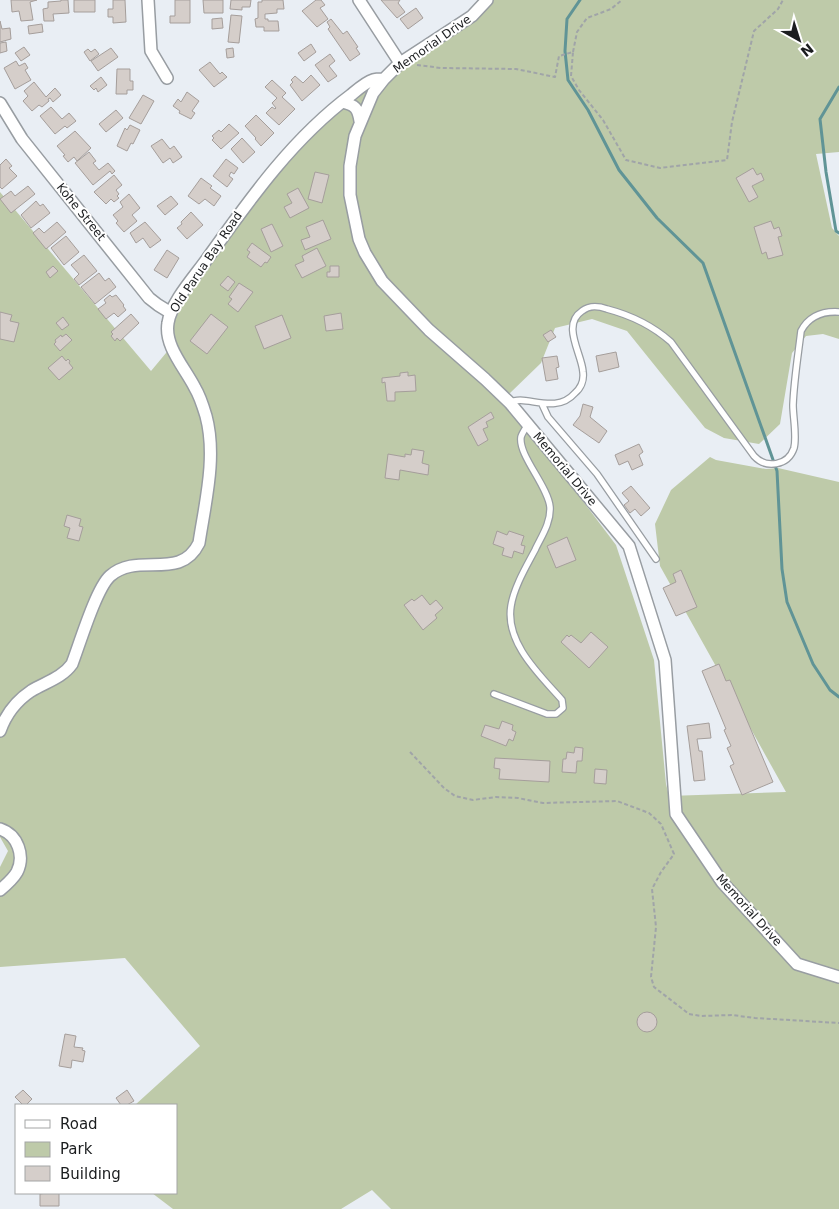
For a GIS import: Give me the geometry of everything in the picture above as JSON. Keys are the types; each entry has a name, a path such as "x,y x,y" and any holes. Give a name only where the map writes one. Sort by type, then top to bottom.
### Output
{"street":[{"path":"148,0 151,51 167,78"},
{"path":"359,0 400,63"},
{"name":"Memorial Drive","path":"487,0 472,16 400,63 373,93 360,122 352,151 350,195 355,225 364,253 382,280 422,324 510,403 629,546 665,660 676,814 722,882 798,964 839,977"},
{"name":"Old Parua Bay Road","path":"0,731 7,715 22,698 58,678 72,664 97,597 109,577 122,568 130,566 174,564 183,561 190,556 198,543 208,480 208,430 206,417 198,396 168,336 168,321 171,313 190,282 274,168 342,102 372,80 384,79"},
{"path":"342,102 356,107 360,122"},
{"name":"Kohe Street","path":"0,103 22,139 149,298 171,313"},
{"path":"0,829 10,834 15,840 19,847 20,855 17,872 0,890"}],"lane":[{"path":"510,403 517,400 542,404 566,400 575,394 582,382 583,373 573,333 574,321 577,316 588,308 593,306 604,308 624,314 662,333 672,342 685,359 754,456 765,464 781,463 791,454 794,446 793,405 802,332 808,322 816,315 826,312 839,312"},
{"path":"542,404 548,417 597,474 656,559"},
{"path":"494,694 547,714 556,714 563,708 562,700 525,654 517,641 511,622 511,607 515,592 545,529 550,514 546,495 521,444 523,432 528,424"}],"path":[{"path":"622,0 611,9 587,18 577,32 572,52 571,76 579,90 603,120 626,160 660,168 727,160 732,122 754,31 778,9 783,0"},
{"path":"400,63 441,68 516,69 555,77 559,56 572,52"},
{"path":"410,752 444,788 455,796 473,800 496,797 543,802 617,801 649,813 661,824 674,854 652,889 656,927 651,977 654,987 689,1014 701,1016 732,1015 784,1021 839,1024"}],"green space":[{"path":"491,0 839,0 839,152 816,154 832,228 839,236 839,339 823,334 806,336 792,353 780,424 759,444 724,438 705,428 627,331 592,319 555,328 541,363 505,398 616,545 654,660 666,784 669,796 786,792 660,566 655,524 671,490 710,457 716,460 766,469 778,468 839,482 839,1209 391,1209 372,1190 341,1209 173,1209 153,1194 178,1194 178,1104 136,1104 200,1046 125,958 0,967 0,867 8,851 0,837 0,192 151,371 171,347 170,316 272,172 344,101"}],"building":[{"path":"11,0 37,0 30,2 33,20 21,21 19,11 12,12"},
{"path":"68,0 69,13 53,14 54,21 44,21 43,9 48,8 48,2"},
{"path":"74,0 95,0 95,12 74,12"},
{"path":"113,0 125,0 126,22 113,23 113,17 108,17 108,9 113,9"},
{"path":"175,0 190,0 190,23 170,23 170,16 175,16"},
{"path":"203,0 223,0 223,13 204,13"},
{"path":"231,0 251,0 250,7 242,7 242,10 230,9"},
{"path":"262,0 283,0 284,9 277,9 277,13 265,14 265,19 268,19 268,21 278,21 279,31 264,31 264,27 256,27 255,19 258,18 258,2 262,2"},
{"path":"316,0 321,0 325,5 320,8 328,19 317,27 302,11"},
{"path":"381,0 400,0 398,3 405,12 397,18"},
{"path":"416,8 423,18 408,29 400,19"},
{"path":"231,15 242,16 239,43 228,42"},
{"path":"222,18 223,28 212,29 212,19"},
{"path":"331,19 343,34 347,31 358,47 356,48 360,54 350,61 328,29 330,27 327,22"},
{"path":"0,21 2,29 10,28 11,39 0,42"},
{"path":"42,24 43,32 29,34 28,26"},
{"path":"6,42 7,51 0,53 0,43"},
{"path":"311,44 316,52 304,61 298,53"},
{"path":"24,47 30,55 21,61 15,53"},
{"path":"111,48 118,57 98,71 91,61"},
{"path":"233,48 234,57 227,58 226,49"},
{"path":"88,49 91,52 95,49 99,54 90,61 84,52"},
{"path":"330,54 335,61 329,66 337,76 328,82 315,65"},
{"path":"16,61 19,66 25,63 28,68 25,70 31,80 15,89 4,68"},
{"path":"210,62 220,74 222,72 227,77 214,87 199,70"},
{"path":"117,69 130,69 130,81 133,81 133,90 127,90 127,94 116,94"},
{"path":"311,75 320,85 302,101 290,85 293,82 291,80 295,76 303,83"},
{"path":"101,77 107,85 98,92 96,88 94,90 90,86"},
{"path":"272,80 286,93 282,97 295,109 279,125 266,113 272,107 276,108 272,103 277,98 265,87"},
{"path":"34,82 46,97 55,88 61,95 53,102 50,98 48,99 49,101 42,107 39,105 32,111 23,101 28,96 24,91"},
{"path":"187,92 199,101 192,111 195,113 191,119 179,113 180,111 173,106 178,99 181,102"},
{"path":"143,95 154,101 141,124 129,118"},
{"path":"51,107 62,119 69,113 76,121 67,128 65,126 55,134 40,116"},
{"path":"116,110 123,118 106,132 99,124"},
{"path":"256,115 274,133 261,146 245,126"},
{"path":"229,124 239,133 221,149 212,140 214,138 212,136 219,130 221,132"},
{"path":"130,125 140,130 127,151 117,146 125,128 127,130"},
{"path":"75,131 91,148 77,161 74,157 68,162 57,146"},
{"path":"242,138 255,152 243,163 231,149"},
{"path":"162,139 170,149 174,146 182,157 173,163 170,158 163,163 151,146"},
{"path":"89,152 96,161 93,163 99,170 108,163 115,171 112,174 110,171 93,185 75,163"},
{"path":"6,159 12,166 9,168 17,176 2,189 0,187 0,165"},
{"path":"226,159 238,168 234,174 231,172 229,176 233,179 227,187 213,176"},
{"path":"753,168 757,175 761,173 764,180 752,186 758,197 749,202 736,178"},
{"path":"315,172 329,175 322,203 308,199"},
{"path":"114,175 122,185 116,190 119,198 114,202 111,199 106,204 94,192"},
{"path":"201,178 221,196 214,206 205,199 199,204 188,196"},
{"path":"28,186 35,194 11,213 0,199 11,191 15,196"},
{"path":"298,188 309,208 290,218 284,207 292,203 287,194"},
{"path":"129,194 140,208 132,215 137,221 124,232 116,223 118,221 113,215 123,207 120,202"},
{"path":"171,196 178,204 165,215 157,206"},
{"path":"36,201 40,206 43,204 50,213 31,228 21,215"},
{"path":"191,212 203,225 187,239 177,228"},
{"path":"323,220 331,239 305,250 301,240 310,237 306,227"},
{"path":"771,221 774,229 779,227 782,236 778,237 783,255 768,259 766,252 762,254 754,227"},
{"path":"57,222 66,232 46,249 33,233 39,228 44,233"},
{"path":"145,222 161,240 150,248 143,238 136,243 130,233"},
{"path":"272,224 283,246 271,252 261,229"},
{"path":"66,236 79,252 64,265 51,248"},
{"path":"252,243 271,257 261,267 247,257 250,252 247,250"},
{"path":"317,248 326,266 302,278 295,265 304,261 302,256"},
{"path":"167,250 179,258 167,278 154,270"},
{"path":"84,255 97,271 79,285 74,279 79,274 71,265"},
{"path":"53,266 58,271 50,278 46,272"},
{"path":"330,266 339,266 339,277 327,277 327,272 330,272"},
{"path":"99,273 105,281 109,278 116,287 95,304 81,287"},
{"path":"228,276 235,282 228,291 220,285"},
{"path":"239,283 253,292 238,312 228,304 232,299 229,297"},
{"path":"110,295 112,297 116,295 126,310 118,317 114,313 106,319 98,309 106,303 104,300"},
{"path":"0,312 12,315 10,321 19,323 14,342 0,339"},
{"path":"341,313 343,329 326,331 324,316"},
{"path":"131,314 139,323 120,341 117,338 115,341 111,336 113,334 111,332"},
{"path":"211,314 228,327 207,354 190,341"},
{"path":"282,315 291,338 264,349 255,326"},
{"path":"63,317 69,325 62,330 56,323"},
{"path":"551,330 556,337 548,342 543,335"},
{"path":"66,334 72,340 60,351 54,344 55,340 61,335 62,337"},
{"path":"616,352 619,367 599,372 596,356"},
{"path":"62,356 66,361 68,359 70,361 69,363 73,368 59,380 48,368"},
{"path":"557,356 559,367 556,368 558,379 546,381 542,358"},
{"path":"408,372 408,376 415,375 416,391 395,392 395,401 387,401 385,382 382,383 382,378 400,376 400,373"},
{"path":"583,404 593,407 590,417 607,431 599,443 573,425 580,416"},
{"path":"491,412 494,418 486,422 488,427 483,429 488,440 478,446 468,427"},
{"path":"639,444 643,452 639,455 643,465 632,470 628,461 619,465 615,455"},
{"path":"412,449 424,451 422,463 429,465 428,475 400,470 399,480 385,478 388,454 405,457 405,454 411,455"},
{"path":"631,486 650,508 641,516 635,509 630,513 624,505 629,501 622,493"},
{"path":"67,515 81,519 79,526 83,527 79,541 67,538 70,528 64,526"},
{"path":"497,531 507,535 509,531 524,536 521,545 525,546 523,554 514,551 512,558 502,555 504,548 493,544"},
{"path":"567,537 576,560 556,568 547,546"},
{"path":"681,570 697,607 676,616 663,588 676,582 673,574"},
{"path":"422,595 430,605 436,600 443,608 435,615 437,618 423,630 404,605"},
{"path":"591,632 608,647 589,668 561,642 567,635 569,637 571,635 581,643"},
{"path":"719,664 726,681 730,680 773,782 742,795 730,766 734,764 727,748 731,746 724,730 726,729 702,671"},
{"path":"502,721 513,725 512,730 516,732 513,741 509,739 506,746 481,736 485,725 499,729"},
{"path":"709,723 711,738 697,739 699,751 702,751 705,780 694,781 687,726"},
{"path":"575,747 583,748 582,761 577,761 576,773 562,772 563,759 566,759 567,752 574,753"},
{"path":"495,758 550,761 549,782 499,779 500,769 494,768"},
{"path":"595,769 607,770 606,784 594,783"},
{"path":"647,1012 654,1015 657,1022 654,1029 647,1032 640,1029 637,1022 640,1015"},
{"path":"65,1034 76,1036 74,1047 83,1048 82,1050 85,1051 83,1062 72,1060 71,1068 59,1066"},
{"path":"23,1090 32,1099 27,1104 22,1104 15,1097"},
{"path":"127,1090 134,1101 129,1104 120,1104 116,1098"},
{"path":"40,1194 59,1194 59,1206 40,1206"}],"waterway":[{"path":"580,0 567,19 565,51 568,80 588,110 619,170 657,218 703,263 777,471 782,569 787,602 813,664 830,690 839,697"},
{"path":"839,87 820,119 826,172 836,231 839,233"}]}
